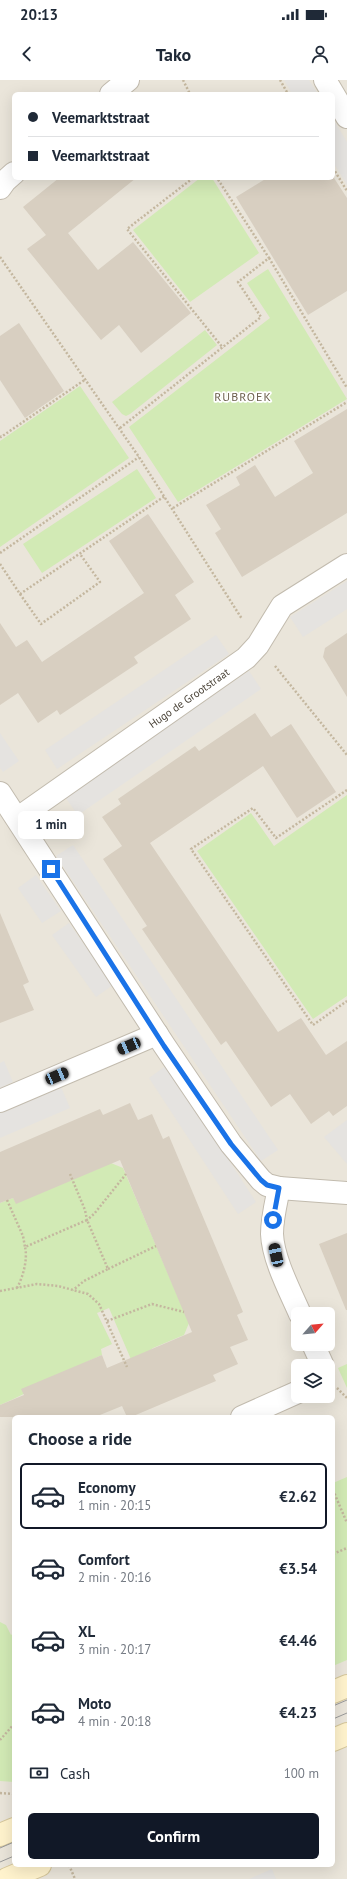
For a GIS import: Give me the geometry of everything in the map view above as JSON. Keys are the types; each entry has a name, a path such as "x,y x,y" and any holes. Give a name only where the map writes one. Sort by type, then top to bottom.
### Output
{"main road":[{"path":"335,1691 347,1686"},
{"path":"335,1739 347,1734"},
{"path":"0,1835 12,1830"},
{"path":"7,1879 35,1867"}],"street":[{"path":"113,92 128,80"},
{"path":"325,80 332,92"},
{"path":"335,97 347,117"},
{"name":"Hugo de Grootstraat","path":"18,818 246,658 258,645 282,606 347,565"},
{"path":"0,793 18,818 157,1034 245,1163 267,1185 279,1188 347,1193"},
{"path":"0,1101 157,1034"},
{"path":"279,1188 273,1220 272,1236 276,1255 297,1307"},
{"path":"246,1415 291,1395"}],"path":[{"path":"182,80 189,92"},
{"path":"280,80 287,92"},
{"path":"335,171 347,191"},
{"path":"190,180 127,229 223,348"},
{"path":"218,180 269,258 347,388"},
{"path":"0,258 86,379 139,457 173,508 258,645 347,755"},
{"path":"120,429 261,317 238,282 269,258"},
{"path":"0,436 1,437 86,379"},
{"path":"173,508 347,402"},
{"path":"0,553 139,457"},
{"path":"20,594 165,496"},
{"path":"0,564 41,624 100,582 80,554"},
{"path":"347,790 276,838 253,808 191,849 313,1025 347,1002"},
{"path":"70,1174 85,1210 87,1220 108,1269"},
{"path":"25,1247 87,1220 94,1214 126,1174"},
{"path":"7,1200 23,1236 25,1247 24,1266 17,1288"},
{"path":"73,1290 84,1281 156,1246"},
{"path":"0,1291 37,1284 58,1286 88,1294 99,1304 127,1367"},
{"path":"107,1321 152,1304 184,1312"},
{"path":"335,1495 347,1523"},
{"path":"335,1553 347,1548"},
{"path":"0,1740 12,1726"},
{"path":"0,1793 12,1794"},
{"path":"70,1867 75,1879"}],"shaded area":[{"path":"0,80 347,80 347,1879 0,1879"},
{"path":"284,80 309,80 317,92 291,92"},
{"path":"335,122 347,142 347,185 335,165"},
{"path":"347,581 347,609 303,637 290,617"},
{"path":"216,635 229,654 57,769 45,750"},
{"path":"249,671 261,689 78,815 65,797"},
{"path":"0,733 19,761 3,772 0,768"},
{"path":"73,845 278,1150 261,1161 56,856"},
{"path":"36,875 61,911 42,923 18,888"},
{"path":"69,923 113,985 96,997 52,935"},
{"path":"4,1061 13,1082 0,1088 0,1063"},
{"path":"167,1065 256,1202 238,1214 149,1078"},
{"path":"61,1087 70,1108 0,1138 0,1113"},
{"path":"347,1120 347,1164 324,1137"},
{"path":"272,1869 276,1879 249,1879"}],"green space":[{"path":"197,180 213,180 259,253 190,302 133,230"},
{"path":"268,269 347,399 178,502 129,427 270,318 247,283"},
{"path":"205,330 217,345 130,414 126,416 122,414 112,402"},
{"path":"80,386 129,458 0,547 0,441"},
{"path":"137,469 156,498 42,573 23,544"},
{"path":"347,795 347,996 313,1019 197,851 251,813 274,846"},
{"path":"111,1163 123,1168 189,1323 184,1335 153,1348 133,1364 109,1308 97,1313 112,1344 101,1349 102,1355 0,1405 0,1203 13,1198 16,1203"},
{"path":"347,1364 347,1388 338,1368"},
{"path":"347,1477 347,1660 335,1665 335,1482"},
{"path":"0,1622 6,1625 11,1635 12,1634 12,1782 0,1781"}],"building":[{"path":"57,180 134,180 68,233 98,270 133,242 191,313 141,353 119,325 101,340 27,249 46,235 23,207"},
{"path":"264,180 335,180 347,198 347,291 308,315 236,197"},
{"path":"19,323 64,391 25,418 0,380 0,336"},
{"path":"347,409 347,513 242,577 215,533 221,529 206,505 240,485 236,477 255,465 275,497 313,473 294,441"},
{"path":"148,514 194,582 175,595 191,619 134,657 138,663 60,715 57,710 38,723 18,693 0,705 0,623 16,647 27,640 42,662 144,593 109,541"},
{"path":"347,633 347,697 323,657 325,648"},
{"path":"255,713 271,737 291,724 336,792 297,818 263,766 150,843 278,1032 301,1018 326,1055 347,1041 347,1106 333,1116 329,1111 311,1124 290,1094 271,1107 226,1041 221,1045 142,929 147,926 103,859 122,846 102,817 121,804 118,799 195,746 199,751"},
{"path":"0,913 29,982 23,985 34,1010 0,1023"},
{"path":"130,1103 138,1120 152,1114 163,1139 169,1136 243,1312 237,1315 248,1340 230,1347 238,1364 213,1375 216,1381 136,1415 126,1415 122,1406 100,1415 12,1415 12,1417 0,1417 0,1405 24,1395 21,1389 102,1355 107,1368 192,1332 120,1160 16,1204 13,1198 0,1203 0,1152 100,1109 103,1115"},
{"path":"347,1233 347,1310 346,1310 319,1244"}],"tram line":[{"path":"335,1705 347,1700"},
{"path":"335,1718 347,1713"},
{"path":"0,1848 12,1843"},
{"path":"0,1862 12,1857"}],"district":[{"name":"RUBROEK","path":"243,396"}],"route":[{"path":"51,869 164,1046 231,1144 245,1163 261,1180 267,1185 279,1188 273,1220"}]}
